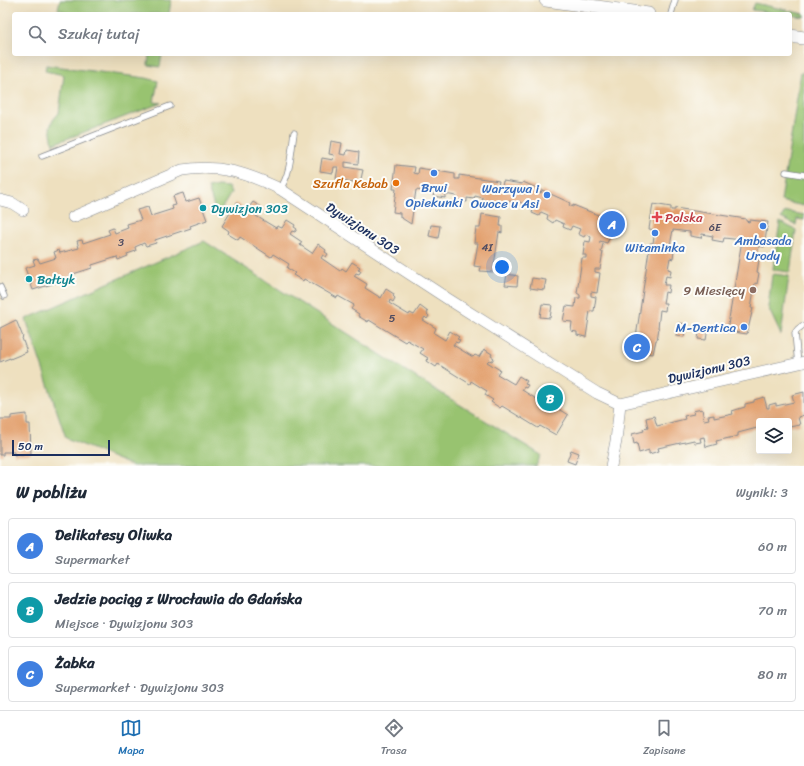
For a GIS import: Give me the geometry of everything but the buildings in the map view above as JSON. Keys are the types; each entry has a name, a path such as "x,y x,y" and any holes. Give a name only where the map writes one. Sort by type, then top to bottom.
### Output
{"street":[{"path":"546,0 633,12"},
{"path":"792,36 804,38"},
{"name":"Dywizjonu 303","path":"73,217 182,170 197,168 233,170 264,181 280,189 448,299 597,393 620,404 801,363"},
{"path":"0,200 12,203 23,210"},
{"path":"611,466 616,441 620,404"}],"lane":[{"path":"672,12 675,0"},
{"path":"42,156 170,106"},
{"path":"280,189 287,175 294,133"},
{"path":"786,172 804,175"},
{"path":"0,286 4,296"},
{"path":"801,363 795,333 802,326"}],"green space":[{"path":"60,0 171,0 169,12 65,12 58,9"},
{"path":"755,3 804,14 804,17 792,15 792,12 766,12 752,10"},
{"path":"149,56 162,56 160,67 148,65"},
{"path":"46,65 146,78 158,81 154,102 161,103 53,144 50,127 53,120 59,113 64,75 45,71"},
{"path":"801,72 804,73 804,206 781,201"},
{"path":"218,186 228,187 231,193 217,216 208,188"},
{"path":"788,212 804,215 804,220 797,219 796,225 781,218 784,213"},
{"path":"780,222 796,230 790,272 773,269"},
{"path":"204,241 420,380 541,455 536,466 133,466 66,438 26,319"},
{"path":"773,274 789,276 781,335 768,307"}],"place":[{"name":"Brwi Opiekunki","path":"434,173"},
{"name":"Szufla Kebab","path":"396,183"},
{"name":"Warzywa i Owoce u Asi","path":"547,195"},
{"name":"Dywizjon 303","path":"203,208"},
{"name":"Polska","path":"657,217"},
{"name":"Delikatesy Oliwka","path":"612,224"},
{"name":"Ambasada Urody","path":"763,226"},
{"name":"Witaminka","path":"655,233"},
{"name":"Bałtyk","path":"29,279"},
{"name":"9 Miesięcy","path":"753,290"},
{"name":"M-Dentica","path":"744,327"},
{"name":"Żabka","path":"637,347"},
{"name":"Jedzie pociąg z Wrocławia do Gdańska","path":"550,398"}]}
